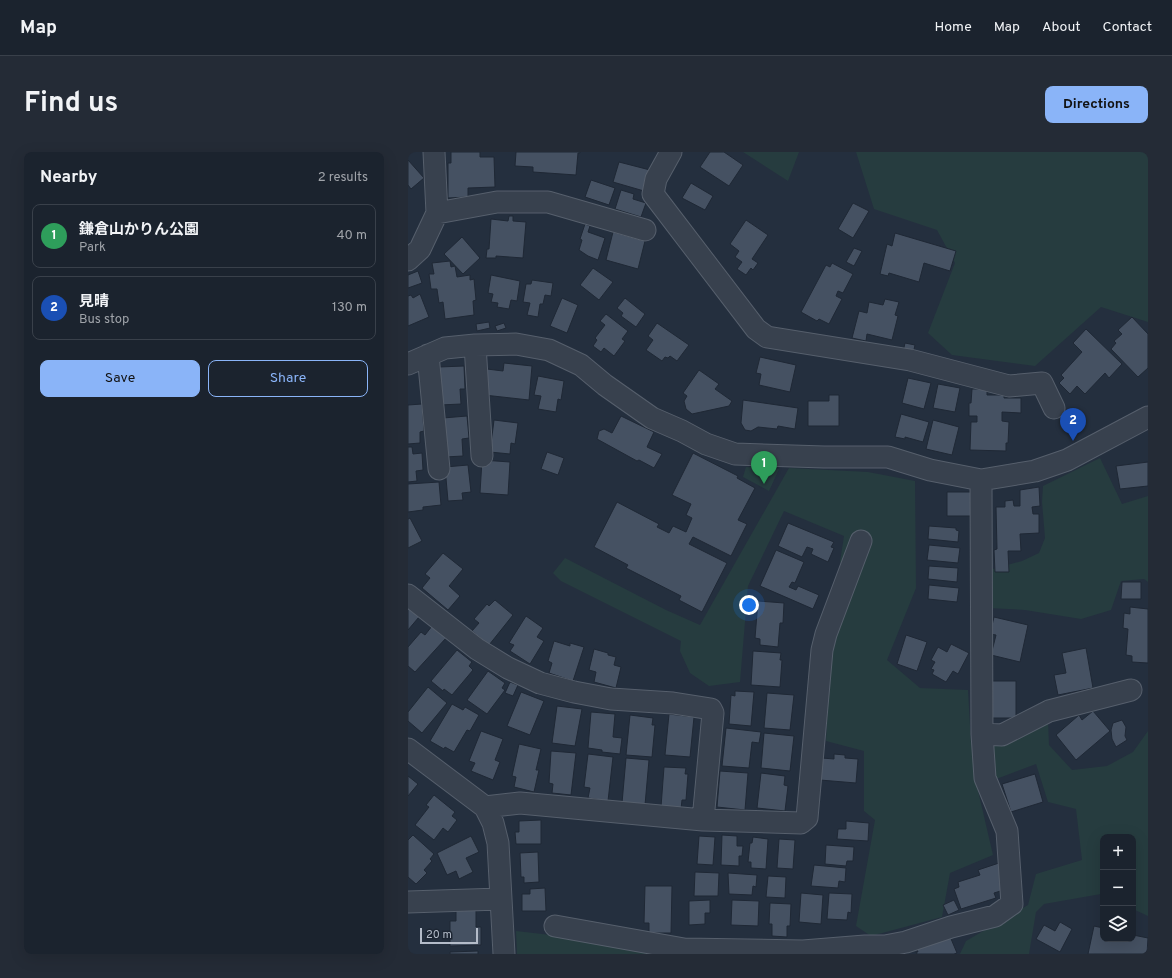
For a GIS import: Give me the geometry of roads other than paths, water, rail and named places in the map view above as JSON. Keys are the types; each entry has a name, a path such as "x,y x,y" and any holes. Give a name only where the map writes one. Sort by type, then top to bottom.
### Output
{"street":[{"path":"408,260 420,249 437,213 434,152"},
{"path":"671,152 656,179 653,194 756,330 767,337 910,360 1009,386 1042,383 1054,408"},
{"path":"437,213 497,202 548,202 645,230"},
{"path":"408,364 444,348 475,345 516,344 549,350 581,365 605,385 652,418 682,431 706,444 735,454 824,457 888,457 930,470 981,480 1035,471 1067,460 1148,417"},
{"path":"475,345 482,456"},
{"path":"428,355 439,469"},
{"path":"555,926 684,949 803,951 865,946 885,946 906,942 951,927 995,916 1012,904 1007,831 985,778 982,734 981,480"},
{"path":"485,807 520,803 703,820 801,823 807,818 822,650 826,634 862,541"},
{"path":"408,595 477,649 508,668 540,683 574,692 611,699 673,703 711,709 714,713 703,820"},
{"path":"982,734 1002,735 1049,711 1131,690"},
{"path":"408,749 485,807 493,823 498,843 504,954"},
{"path":"408,902 500,899"}],"place":[{"name":"見晴","path":"1073,441"},
{"name":"鎌倉山かりん公園","path":"764,484"}]}
